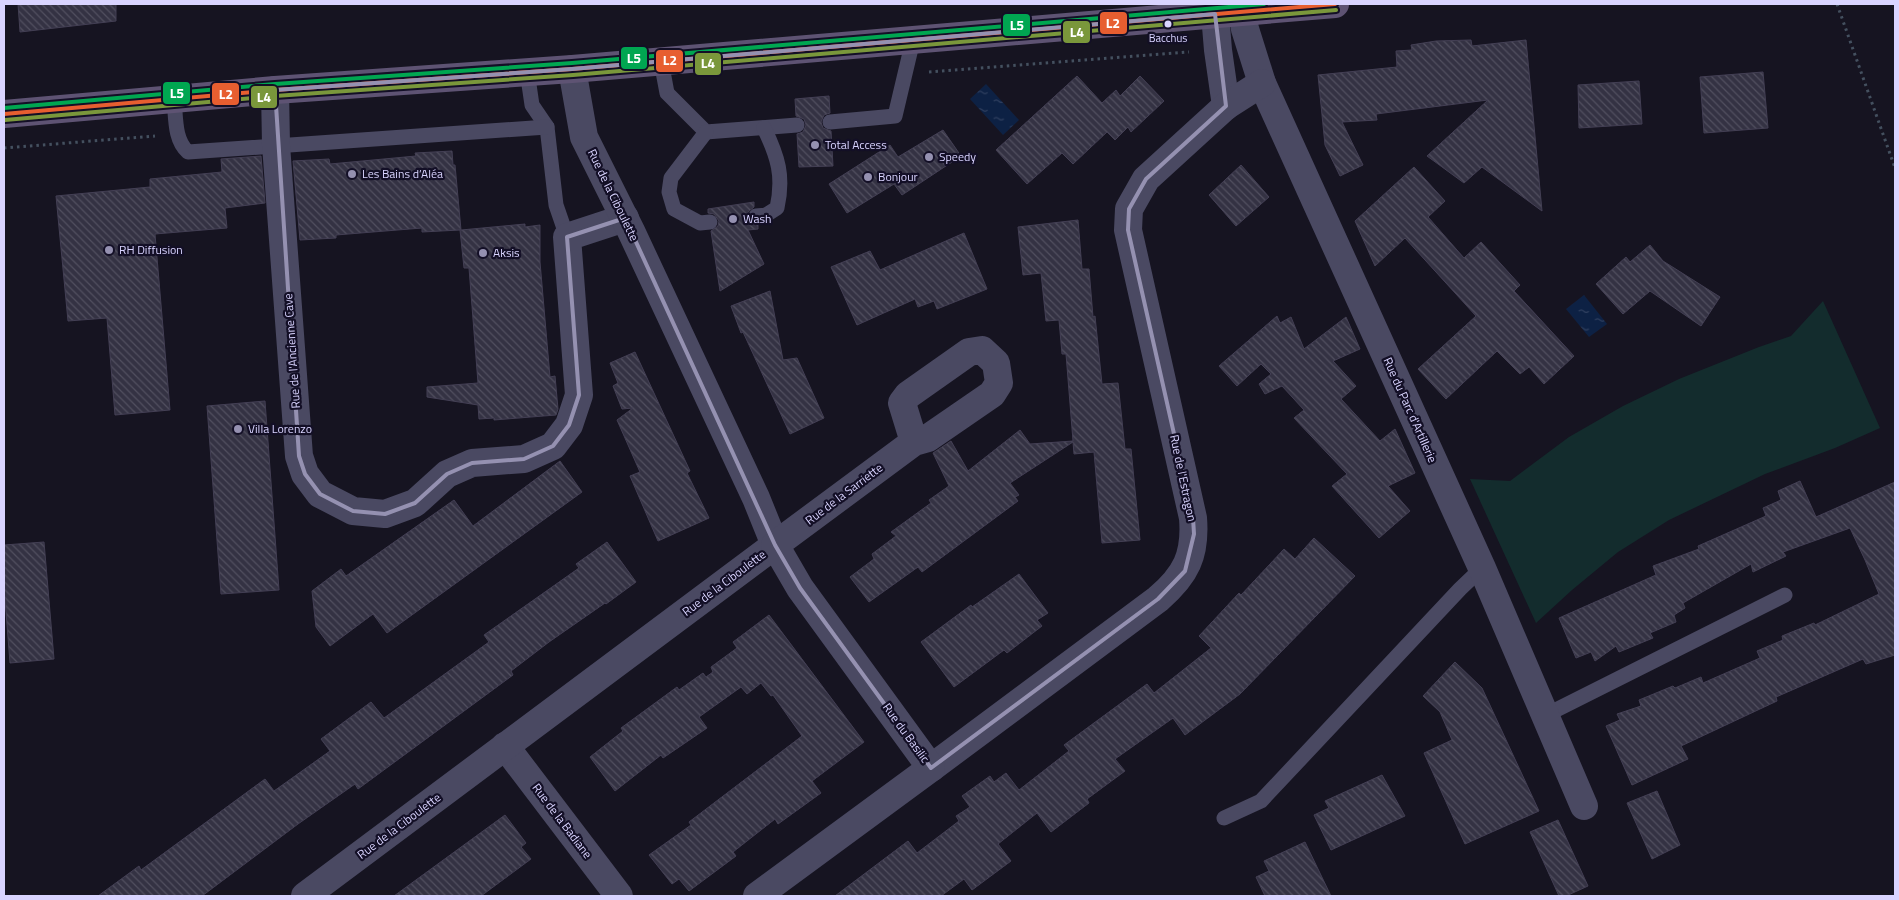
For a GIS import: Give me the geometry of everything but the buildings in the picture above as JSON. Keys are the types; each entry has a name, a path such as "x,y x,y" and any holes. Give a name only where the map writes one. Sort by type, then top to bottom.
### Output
{"main road":[{"path":"4,114 275,90 572,69 913,40 1187,10 1215,14 1335,4"}],"street":[{"name":"Rue du Parc d'Artillerie","path":"1242,12 1262,83 1482,568 1584,806"},
{"path":"1215,14 1226,106"},
{"name":"Rue de la Ciboulette","path":"305,896 775,545 756,498 625,218 584,137 572,69"},
{"name":"Rue de l'Estragon","path":"931,768 1152,604 1174,586 1185,571 1191,553 1194,534 1193,518 1128,230 1129,209 1146,179 1226,106 1262,83"},
{"name":"Rue de l'Ancienne Cave","path":"275,90 276,145 299,456 305,474 320,494 353,511 386,514 415,502 448,474 472,463 524,459 553,446 569,426 579,395 567,237"},
{"path":"567,237 625,218"},
{"name":"Rue de la Sarriette","path":"775,545 914,442"},
{"name":"Rue du Basilic","path":"757,896 931,768 800,588 775,545"},
{"name":"Rue de la Badiane","path":"505,746 619,896"}],"lane":[{"path":"830,122 895,116 913,40"},
{"path":"661,61 667,93 706,132 797,125"},
{"path":"527,72 532,105 546,127 556,205 567,237"},
{"path":"174,99 181,146 188,152 546,127"},
{"path":"756,216 766,215 777,208 781,189 780,171 771,142 764,128"},
{"path":"706,132 672,178 669,192 674,209 700,223 710,222"},
{"path":"1224,818 1261,801 1460,589 1482,568"},
{"path":"1546,714 1785,595"}],"path":[{"path":"1837,4 1895,168"}],"highlighted area":[{"path":"1215,14 1226,106 1146,179 1129,209 1128,230 1193,518 1194,534 1185,571 1158,599 931,768 800,588 775,545 625,218 567,237 579,395 569,425 553,446 524,459 472,463 447,474 415,503 385,514 353,511 320,494 305,474 299,456 275,90 572,69"}],"green space":[{"path":"1823,301 1880,428 1835,448 1765,474 1669,520 1618,552 1536,623 1470,479 1510,481 1569,437 1623,406 1679,379 1791,336"}],"water":[{"path":"986,84 1019,120 1003,135 970,99"},
{"path":"1584,295 1607,324 1589,337 1566,309"}],"transit line":[{"name":"L5","path":"4,108 275,84 572,63 1264,4"},
{"name":"L2","path":"4,114 275,90 572,69 1335,4"},
{"name":"L4","path":"5,120 275,96 573,75 1336,10"}],"place":[{"name":"Bacchus","path":"1168,24"},
{"name":"Total Access","path":"815,145"},
{"name":"Speedy","path":"929,157"},
{"name":"Les Bains d’Aléa","path":"352,174"},
{"name":"Bonjour","path":"868,177"},
{"name":"Wash","path":"733,219"},
{"name":"RH Diffusion","path":"109,250"},
{"name":"Aksis","path":"483,253"},
{"name":"Villa Lorenzo","path":"238,429"}]}
